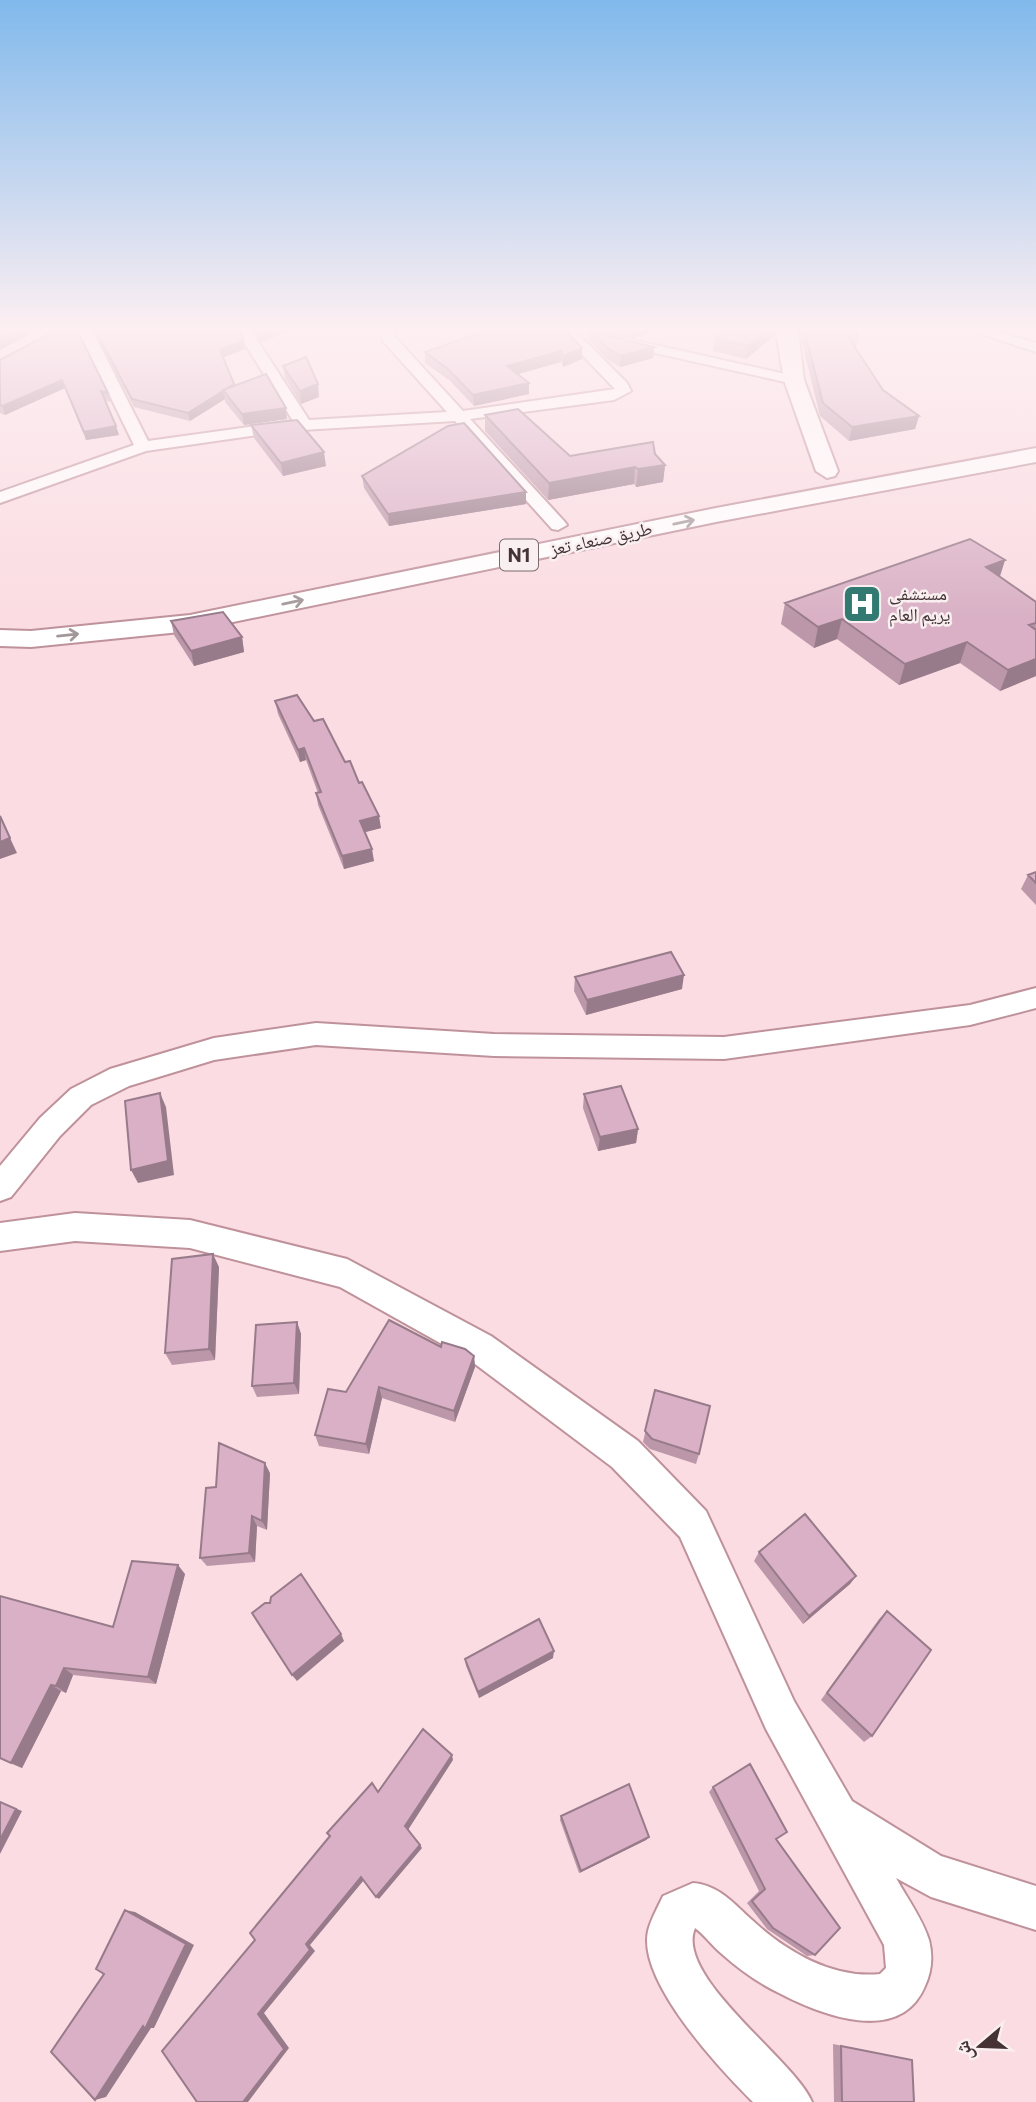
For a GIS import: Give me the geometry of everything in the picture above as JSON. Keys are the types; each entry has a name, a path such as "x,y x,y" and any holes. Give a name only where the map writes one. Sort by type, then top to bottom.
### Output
{"main road":[{"path":"810,424 827,471 845,491"},
{"name":"طريق صنعاء تعز","path":"301,576 827,471 1036,435"},
{"name":"طريق صنعاء تعز","path":"0,638 31,639 190,623 1036,455"}],"street":[{"path":"132,424 143,447"},
{"path":"0,498 143,447 318,424"},
{"path":"466,424 558,525"},
{"path":"0,1188 50,1127 81,1097 120,1077 214,1049 316,1034 494,1045 724,1048 970,1015 1036,998"},
{"path":"0,1237 75,1227 190,1234 347,1274 479,1347 625,1454 693,1524 780,1715 906,1940 909,1971 901,1988 879,1999 857,1998 800,1980 739,1938 705,1907 692,1905 680,1909 671,1923 671,1950 677,1969 690,1992 745,2063 788,2102"},
{"path":"834,1813 931,1875 1036,1908"}],"building":[{"path":"81,424 116,426 84,432"},
{"path":"300,424 324,452 281,463 251,425"},
{"path":"465,424 526,492 388,514 362,476 448,426"},
{"path":"494,424 535,424 570,456 653,442 655,454 665,465 638,469 635,467 549,483"},
{"path":"848,424 870,424 852,427"},
{"path":"970,539 1005,560 986,567 1036,602 1036,623 1029,625 1036,630 1036,659 1008,670 967,642 905,664 842,619 818,627 785,603"},
{"path":"223,612 242,637 191,651 171,621"},
{"path":"297,695 314,721 323,719 345,762 350,761 359,783 362,782 379,816 360,821 372,849 342,856 316,793 321,792 304,748 298,750 275,701"},
{"path":"0,816 10,838 0,842"},
{"path":"1036,872 1036,883 1028,875"},
{"path":"671,952 684,975 587,1000 575,977"},
{"path":"621,1086 638,1129 600,1137 584,1094"},
{"path":"160,1093 168,1161 131,1170 125,1101"},
{"path":"213,1254 209,1349 165,1353 172,1259"},
{"path":"389,1320 441,1347 442,1342 465,1349 474,1356 454,1411 379,1387 366,1444 315,1435 328,1389 346,1392"},
{"path":"297,1322 294,1383 252,1386 256,1325"},
{"path":"655,1390 710,1406 699,1454 652,1439 645,1431"},
{"path":"219,1443 265,1463 262,1521 252,1516 249,1553 200,1558 206,1488 216,1487"},
{"path":"805,1514 856,1576 809,1616 759,1552"},
{"path":"132,1561 178,1565 148,1677 64,1668 56,1686 51,1685 11,1763 0,1758 0,1596 113,1627"},
{"path":"301,1574 341,1634 292,1675 252,1613 265,1603 270,1603 271,1597"},
{"path":"887,1611 931,1650 872,1736 827,1693"},
{"path":"539,1619 554,1651 478,1692 465,1659"},
{"path":"423,1729 452,1755 405,1826 420,1845 376,1897 361,1877 306,1944 310,1950 258,2014 284,2049 243,2102 197,2102 162,2051 255,1940 250,1933 330,1836 327,1833 372,1783 378,1792"},
{"path":"750,1764 787,1832 776,1839 840,1928 815,1955 773,1928 752,1901 765,1889 713,1787"},
{"path":"629,1784 649,1837 581,1871 561,1816"},
{"path":"0,1802 16,1809 0,1840"},
{"path":"125,1910 186,1944 145,2029 143,2026 95,2100 51,2052 104,1974 96,1969"},
{"path":"841,2046 912,2060 914,2102 842,2102"}],"place":[{"name":"مستشفى يريم العام","path":"862,604"}]}
